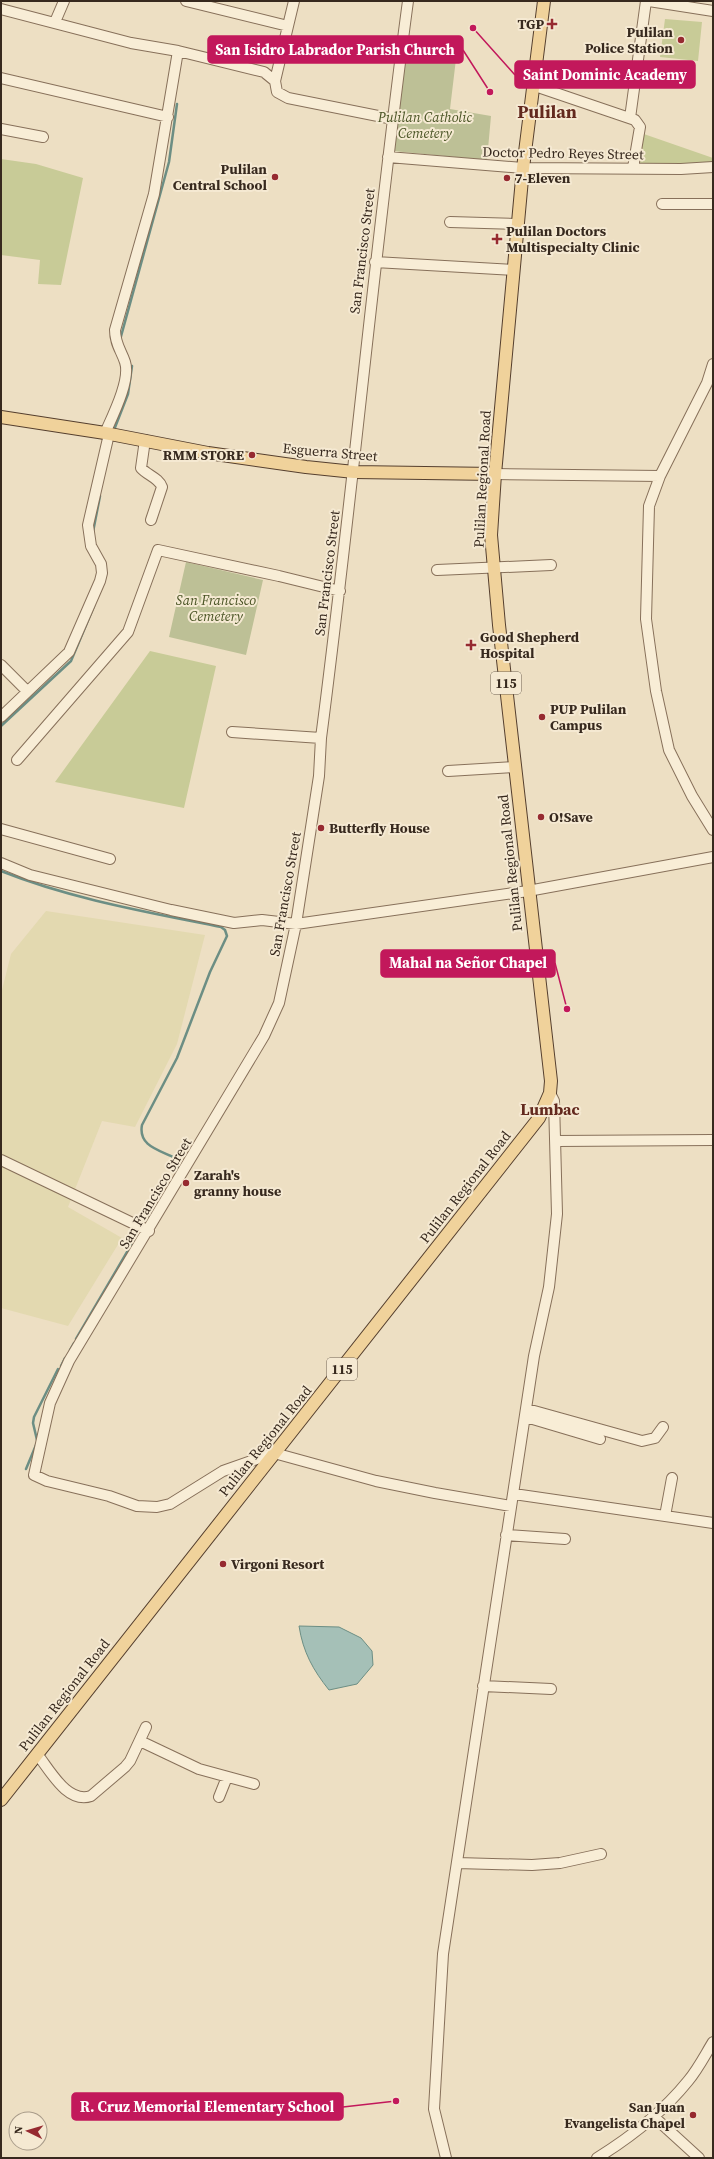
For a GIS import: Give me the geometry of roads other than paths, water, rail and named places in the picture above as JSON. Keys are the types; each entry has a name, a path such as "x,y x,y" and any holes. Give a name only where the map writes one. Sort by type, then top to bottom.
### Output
{"main road":[{"name":"Pulilan Regional Road","path":"1,1800 539,1118 550,1093 551,1081 528,891 494,567 492,535 495,474 523,168 544,1"},
{"name":"Esguerra Street","path":"1,417 145,440 208,453 354,472 495,474"}],"street":[{"path":"55,22 64,1"},
{"path":"186,1 288,26"},
{"path":"294,1 275,81 277,92 288,98 393,119"},
{"name":"San Francisco Street","path":"274,1453 223,1471 170,1504 157,1507 137,1506 109,1496 47,1482 34,1475 50,1403 69,1361 149,1231 264,1036 279,1003 296,924 319,776 320,738 340,591 354,472 375,262 408,1"},
{"path":"630,118 646,1"},
{"path":"649,1 713,11"},
{"path":"1,9 132,43 264,72 275,81"},
{"path":"1,717 69,652 100,581 102,573 101,564 91,546 88,524 107,434 123,388 126,372 126,363 115,341 115,330 154,194 178,52"},
{"path":"1,78 168,117"},
{"path":"534,86 635,120 640,127 633,168"},
{"path":"1,129 43,137"},
{"name":"Doctor Pedro Reyes Street","path":"388,157 523,168 681,169 713,167"},
{"path":"662,204 713,204"},
{"path":"450,222 518,224"},
{"path":"375,262 514,270"},
{"path":"713,364 707,383 660,476 648,506 646,559 646,619 656,691 669,750 692,796 713,830"},
{"path":"145,440 141,468 145,473 160,482 162,487 151,520"},
{"name":"Esguerra Street","path":"495,474 660,476"},
{"path":"17,760 128,632 158,550 279,576 340,591"},
{"path":"437,570 551,565"},
{"path":"1,665 27,691"},
{"path":"232,732 320,738"},
{"path":"448,771 515,766"},
{"path":"1,829 110,859"},
{"path":"1,863 30,875 178,912 234,923 262,920 296,924 528,891 713,857"},
{"path":"446,2158 434,2109 443,1954 506,1535 527,1413 534,1356 549,1287 557,1214 554,1101 550,1093"},
{"path":"556,1141 713,1140"},
{"path":"1,1160 149,1231"},
{"path":"527,1413 642,1441 655,1438 663,1427"},
{"path":"527,1413 600,1439"},
{"path":"274,1453 376,1481 434,1493 511,1506"},
{"path":"665,1516 672,1478"},
{"path":"514,1494 713,1523"},
{"path":"506,1535 565,1539"},
{"path":"483,1686 551,1689"},
{"path":"38,1754 65,1789 72,1794 84,1798 91,1796 125,1767 146,1727"},
{"path":"140,1741 163,1751 186,1764 254,1784"},
{"path":"219,1796 227,1777"},
{"path":"457,1863 532,1866 560,1863 601,1854"},
{"path":"597,2158 623,2142 670,2102 689,2080 713,2042"},
{"path":"653,2116 699,2158"}],"water":[{"path":"299,1626 339,1627 361,1638 372,1651 373,1665 357,1684 329,1690 318,1675 306,1652"}],"waterway":[{"path":"120,340 169,162 177,104"},
{"path":"114,430 128,394 132,366"},
{"path":"93,532 100,496"},
{"path":"1,726 71,661 94,606"},
{"path":"1,871 28,881 82,897 221,927 225,930 227,936 210,972 177,1058 142,1125 143,1138 146,1143 156,1150 175,1158 178,1162 179,1170"},
{"path":"146,1222 154,1210"},
{"path":"76,1339 137,1235"},
{"path":"70,1350 74,1343"},
{"path":"61,1366 65,1358"},
{"path":"37,1440 33,1423 34,1417 58,1369"},
{"path":"26,1469 36,1445"}],"place":[{"name":"TGP","path":"552,24"},
{"name":"Saint Dominic Academy","path":"473,28"},
{"name":"Pulilan Police Station","path":"681,40"},
{"name":"San Isidro Labrador Parish Church","path":"490,92"},
{"name":"Pulilan Central School","path":"275,177"},
{"name":"7-Eleven","path":"507,178"},
{"name":"Pulilan Doctors Multispecialty Clinic","path":"497,239"},
{"name":"RMM STORE","path":"252,455"},
{"name":"Good Shepherd Hospital","path":"471,645"},
{"name":"PUP Pulilan Campus","path":"542,717"},
{"name":"O!Save","path":"541,817"},
{"name":"Butterfly House","path":"321,828"},
{"name":"Mahal na Señor Chapel","path":"567,1009"},
{"name":"Zarah's granny house","path":"186,1183"},
{"name":"Virgoni Resort","path":"223,1564"},
{"name":"R. Cruz Memorial Elementary School","path":"396,2101"},
{"name":"San Juan Evangelista Chapel","path":"693,2115"}],"district":[{"name":"Pulilan","path":"547,111"},
{"name":"Lumbac","path":"550,1109"}],"park label":[{"name":"Pulilan Catholic Cemetery","path":"425,126"},
{"name":"San Francisco Cemetery","path":"216,608"}]}
